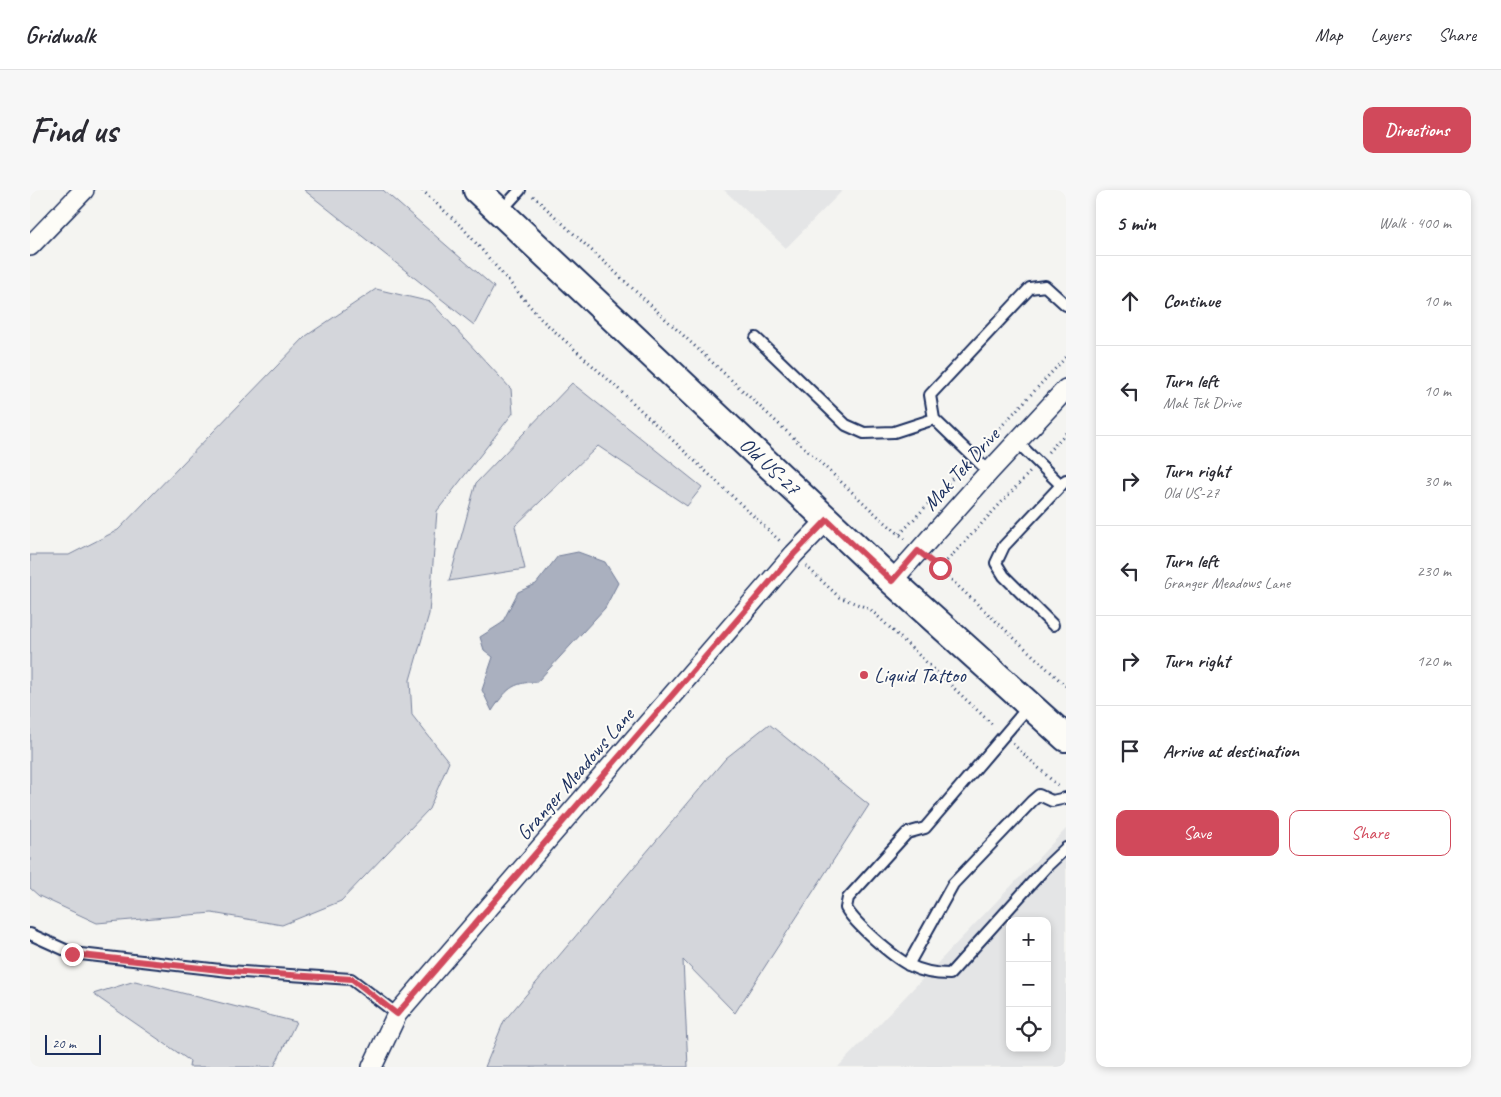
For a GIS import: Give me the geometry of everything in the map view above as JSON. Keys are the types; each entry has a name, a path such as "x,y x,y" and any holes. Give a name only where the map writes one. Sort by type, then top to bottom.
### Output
{"main road":[{"name":"Old US-27","path":"477,190 892,581 1066,738"}],"street":[{"path":"30,246 84,190"},
{"name":"Mak Tek Drive","path":"892,581 1066,389"},
{"name":"Granger Meadows Lane","path":"372,1067 397,1014 794,554 827,520"}],"lane":[{"path":"500,211 520,190"},
{"path":"989,472 934,419 930,395 1030,288 1045,286 1066,305"},
{"path":"756,338 846,425 864,433 894,432 934,419"},
{"path":"1016,442 1038,463 1064,482 1004,546 996,563 1004,576 1053,625"},
{"path":"1030,705 925,828 907,833 848,898 846,908 853,920 908,965 933,974 950,974 1047,866 1066,848"},
{"path":"908,965 953,884 1039,795 1052,801 1066,798"},
{"path":"30,934 72,954 229,971 352,979 397,1014"}],"path":[{"path":"422,190 463,228 541,319 613,384 839,597 870,609 1059,787"},
{"path":"526,190 918,551 940,568 1066,686"},
{"path":"940,568 1066,433"}],"shaded area":[{"path":"304,190 383,190 494,287 474,325"},
{"path":"724,190 843,190 786,248"},
{"path":"376,289 431,302 511,389 513,413 437,511 429,614 410,680 412,715 449,762 429,809 341,901 282,925 212,913 97,923 39,896 30,888 30,555 69,555 118,530 306,336"},
{"path":"572,383 702,487 687,506 598,446 515,526 525,569 449,581 476,483"},
{"path":"769,724 869,805 735,1013 683,960 688,1067 485,1067 504,1021 726,758"},
{"path":"1066,829 1066,1067 838,1067"},
{"path":"135,981 296,1022 274,1067 189,1067 190,1061 93,994"}],"water":[{"path":"578,552 605,562 618,583 605,608 537,682 528,682 510,689 492,711 482,690 493,657 484,650 480,637 502,623 518,592 536,584 558,556"}],"place":[{"name":"Liquid Tattoo","path":"864,675"}],"route":[{"path":"72,954 229,971 352,979 397,1014 794,554 827,520 892,581 918,551 940,568"}]}
